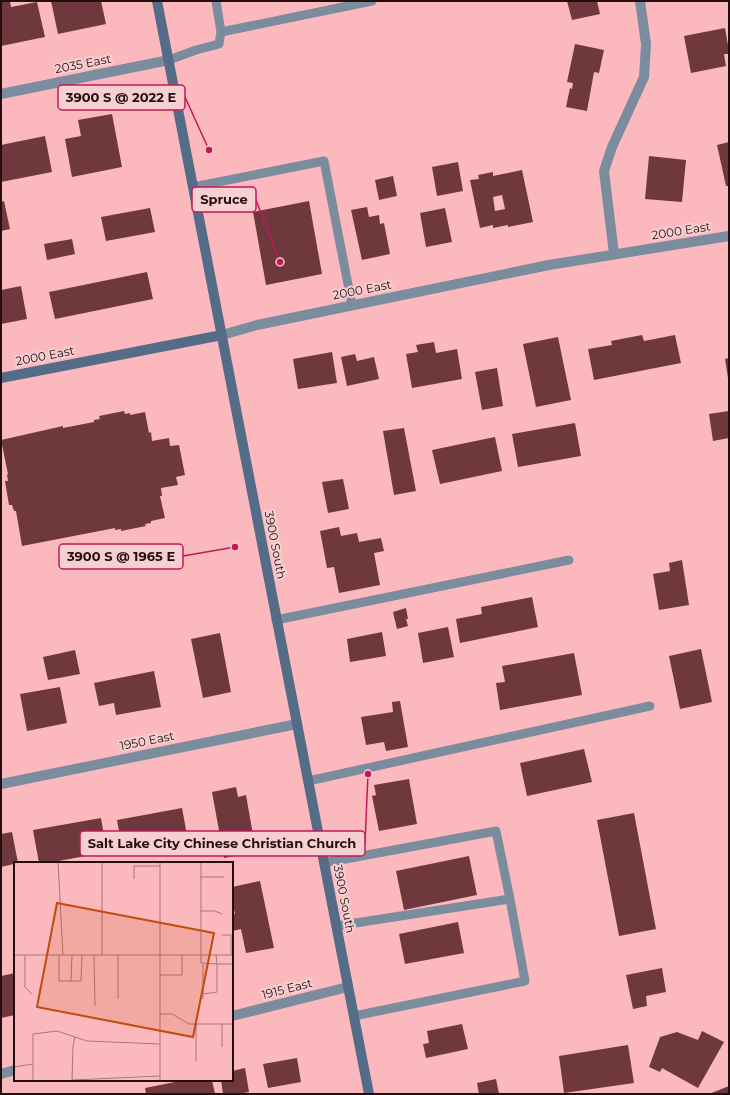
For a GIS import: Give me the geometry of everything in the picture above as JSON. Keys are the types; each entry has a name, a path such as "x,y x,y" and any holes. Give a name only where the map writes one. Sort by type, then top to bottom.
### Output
{"main road":[{"name":"3900 South","path":"158,1 276,620 369,1094"},
{"name":"2000 East","path":"1,378 222,335"}],"street":[{"path":"614,254 604,171 612,147 644,77 646,44 640,1"},
{"name":"2035 East","path":"1,94 169,60"},
{"name":"2000 East","path":"222,335 256,325 549,265 729,236"},
{"name":"1950 East","path":"1,784 297,724"},
{"name":"1915 East","path":"233,1016 348,986"},
{"path":"1,1074 14,1070"}],"lane":[{"path":"169,60 196,50 219,44 222,32 216,1"},
{"path":"222,32 372,1"},
{"path":"193,187 324,160 352,305"},
{"path":"276,620 569,560"},
{"path":"308,781 650,706"},
{"path":"324,863 496,831 510,899 525,981 354,1016"},
{"path":"336,926 510,899"}],"building":[{"path":"10,1 11,7 37,2 45,37 1,46 1,2"},
{"path":"51,1 101,1 106,24 58,34"},
{"path":"567,1 597,1 600,14 572,20"},
{"path":"725,28 729,51 729,54 724,54 726,66 691,73 684,36"},
{"path":"575,44 604,50 599,73 594,72 587,111 566,107 570,88 572,89 573,83 567,82"},
{"path":"112,114 122,167 72,177 65,139 81,136 78,120"},
{"path":"45,136 52,172 1,182 1,145"},
{"path":"729,142 729,186 726,186 717,145"},
{"path":"649,156 686,160 682,202 645,199"},
{"path":"458,162 463,191 437,196 432,167"},
{"path":"522,170 533,222 508,227 508,225 493,228 493,225 480,228 470,180 479,179 478,175 493,172 493,176","holes":["502,195 505,209 495,211 493,197"]},
{"path":"393,176 397,196 379,200 375,180"},
{"path":"4,201 10,229 1,231 1,202"},
{"path":"309,201 322,274 266,285 253,212"},
{"path":"367,207 369,217 379,215 380,224 384,223 390,254 362,260 351,210"},
{"path":"150,208 155,232 106,241 101,217"},
{"path":"445,208 452,242 426,247 420,213"},
{"path":"72,239 75,254 47,260 44,244"},
{"path":"147,272 153,299 55,319 49,292"},
{"path":"21,286 27,319 1,324 1,290"},
{"path":"642,335 644,341 675,335 681,363 594,380 588,349 612,345 611,341"},
{"path":"558,337 571,400 536,407 523,344"},
{"path":"434,342 436,353 457,349 462,379 412,388 406,354 418,352 416,345"},
{"path":"332,352 337,383 298,389 293,359"},
{"path":"355,354 357,361 374,357 379,379 347,386 341,357"},
{"path":"729,358 729,378 728,378 725,359"},
{"path":"497,368 503,406 482,410 475,372"},
{"path":"124,411 125,414 130,413 130,415 145,412 152,441 169,438 170,446 179,445 185,475 176,477 178,485 161,488 162,496 160,496 165,518 151,521 151,523 145,524 146,526 121,531 121,529 115,530 115,528 22,546 16,511 14,511 12,505 9,505 5,481 8,481 8,474 1,440 63,426 63,428 94,422 94,420 100,419 99,416"},
{"path":"729,411 729,438 713,441 709,414"},
{"path":"575,423 581,456 518,467 512,434"},
{"path":"404,428 416,491 394,495 383,431"},
{"path":"495,437 502,471 440,484 432,450"},
{"path":"343,479 349,509 328,513 322,482"},
{"path":"339,527 341,536 357,533 359,542 381,538 384,551 374,553 380,585 339,593 334,567 327,568 320,531"},
{"path":"682,560 689,605 659,610 653,574 670,571 669,563"},
{"path":"532,597 538,627 460,643 456,619 482,614 481,607"},
{"path":"406,608 408,619 406,619 408,626 397,629 393,612"},
{"path":"448,627 454,657 423,663 418,633"},
{"path":"382,632 386,656 350,662 347,639"},
{"path":"220,633 231,692 203,698 191,639"},
{"path":"701,649 712,702 680,709 669,656"},
{"path":"75,650 80,674 48,680 43,657"},
{"path":"574,653 582,695 500,710 496,683 505,682 502,666"},
{"path":"154,671 161,707 116,715 114,703 99,706 94,683"},
{"path":"60,687 67,723 27,731 20,694"},
{"path":"400,701 408,747 386,751 384,742 366,745 361,717 393,712 392,702"},
{"path":"584,749 592,782 527,796 520,763"},
{"path":"409,779 417,824 379,831 372,796 376,795 374,785"},
{"path":"236,787 238,797 246,795 256,852 224,858 212,792"},
{"path":"182,808 187,835 122,848 117,820"},
{"path":"634,813 656,929 619,936 597,820"},
{"path":"101,818 107,852 53,862 39,862 33,830"},
{"path":"12,832 18,862 1,867 1,834"},
{"path":"469,856 477,895 404,910 396,871"},
{"path":"260,881 274,948 246,953 241,929 233,931 233,914 235,914 233,905 233,887"},
{"path":"458,922 464,953 405,964 399,934"},
{"path":"662,968 666,992 646,996 647,1006 633,1009 626,975"},
{"path":"14,973 14,1015 1,1018 1,976"},
{"path":"462,1024 468,1049 426,1058 423,1044 429,1043 427,1031"},
{"path":"702,1031 724,1042 698,1088 662,1068 660,1072 649,1067 660,1037 677,1032 698,1040"},
{"path":"628,1045 634,1083 564,1093 559,1056"},
{"path":"297,1058 301,1082 268,1088 263,1064"},
{"path":"245,1068 249,1092 223,1094 221,1081 233,1081 233,1071"},
{"path":"496,1079 499,1094 479,1094 477,1083"},
{"path":"180,1081 212,1081 215,1094 146,1094 145,1088"},
{"path":"729,1086 729,1094 709,1094"}],"place":[{"name":"3900 S @ 2022 E","path":"209,150"},
{"name":"Spruce","path":"280,262"},
{"name":"3900 S @ 1965 E","path":"235,547"},
{"name":"Salt Lake City Chinese Christian Church","path":"368,774"}]}
